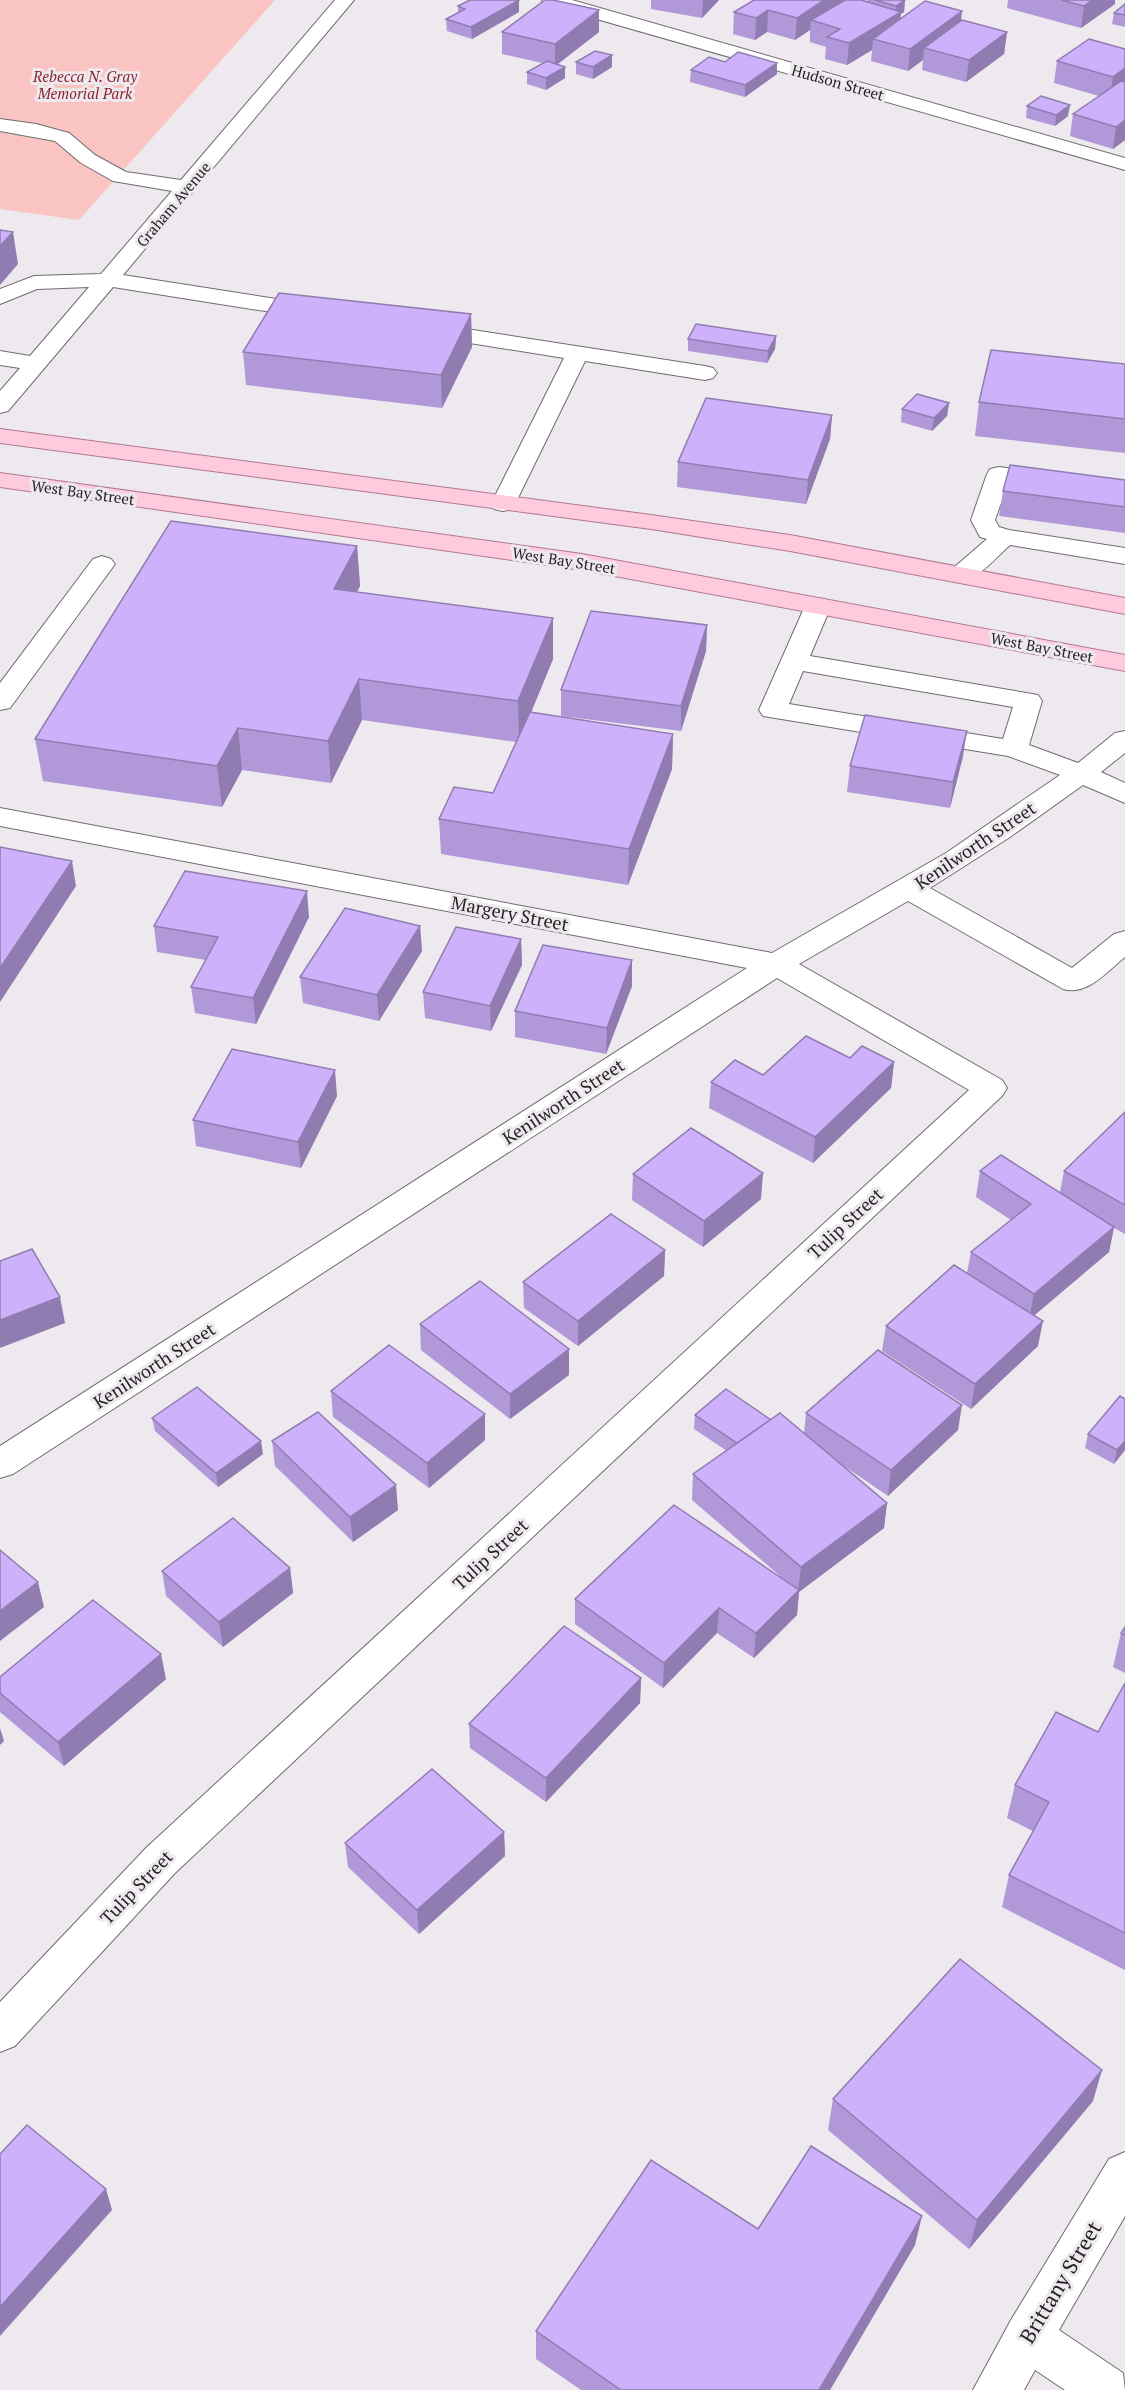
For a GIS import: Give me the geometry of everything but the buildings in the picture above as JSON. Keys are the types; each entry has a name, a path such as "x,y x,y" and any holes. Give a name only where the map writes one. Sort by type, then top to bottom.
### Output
{"main road":[{"path":"0,436 651,522 790,543 1125,606"},
{"name":"West Bay Street","path":"0,480 570,560 1125,663"}],"street":[{"name":"Graham Avenue","path":"0,406 345,0"},
{"name":"Hudson Street","path":"551,0 1125,164"},
{"path":"0,125 62,136 88,159 120,177 187,187"},
{"path":"0,297 34,283 109,280 335,315"},
{"path":"405,326 705,373"},
{"path":"503,504 578,353"},
{"path":"0,358 34,364"},
{"path":"1125,491 999,474 983,520 989,532 1005,537 1125,556"},
{"path":"960,575 1005,537"},
{"path":"0,702 102,564"},
{"path":"818,606 773,710 1014,749 1083,774 1125,794"},
{"path":"794,661 1028,701 1014,749"},
{"name":"Kenilworth Street","path":"0,1464 776,964 910,889 1083,774 1125,739"},
{"name":"Margery Street","path":"0,817 776,964 991,1088"},
{"path":"910,889 1074,982 1125,941"},
{"path":"1098,963 1125,977"},
{"name":"Tulip Street","path":"0,2032 161,1860 991,1088"},
{"name":"Brittany Street","path":"997,2390 1027,2336 1125,2175"},
{"path":"1027,2336 1106,2390"}],"green space":[{"name":"Rebecca N. Gray Memorial Park","path":"0,0 275,0 79,220 0,209"}]}
